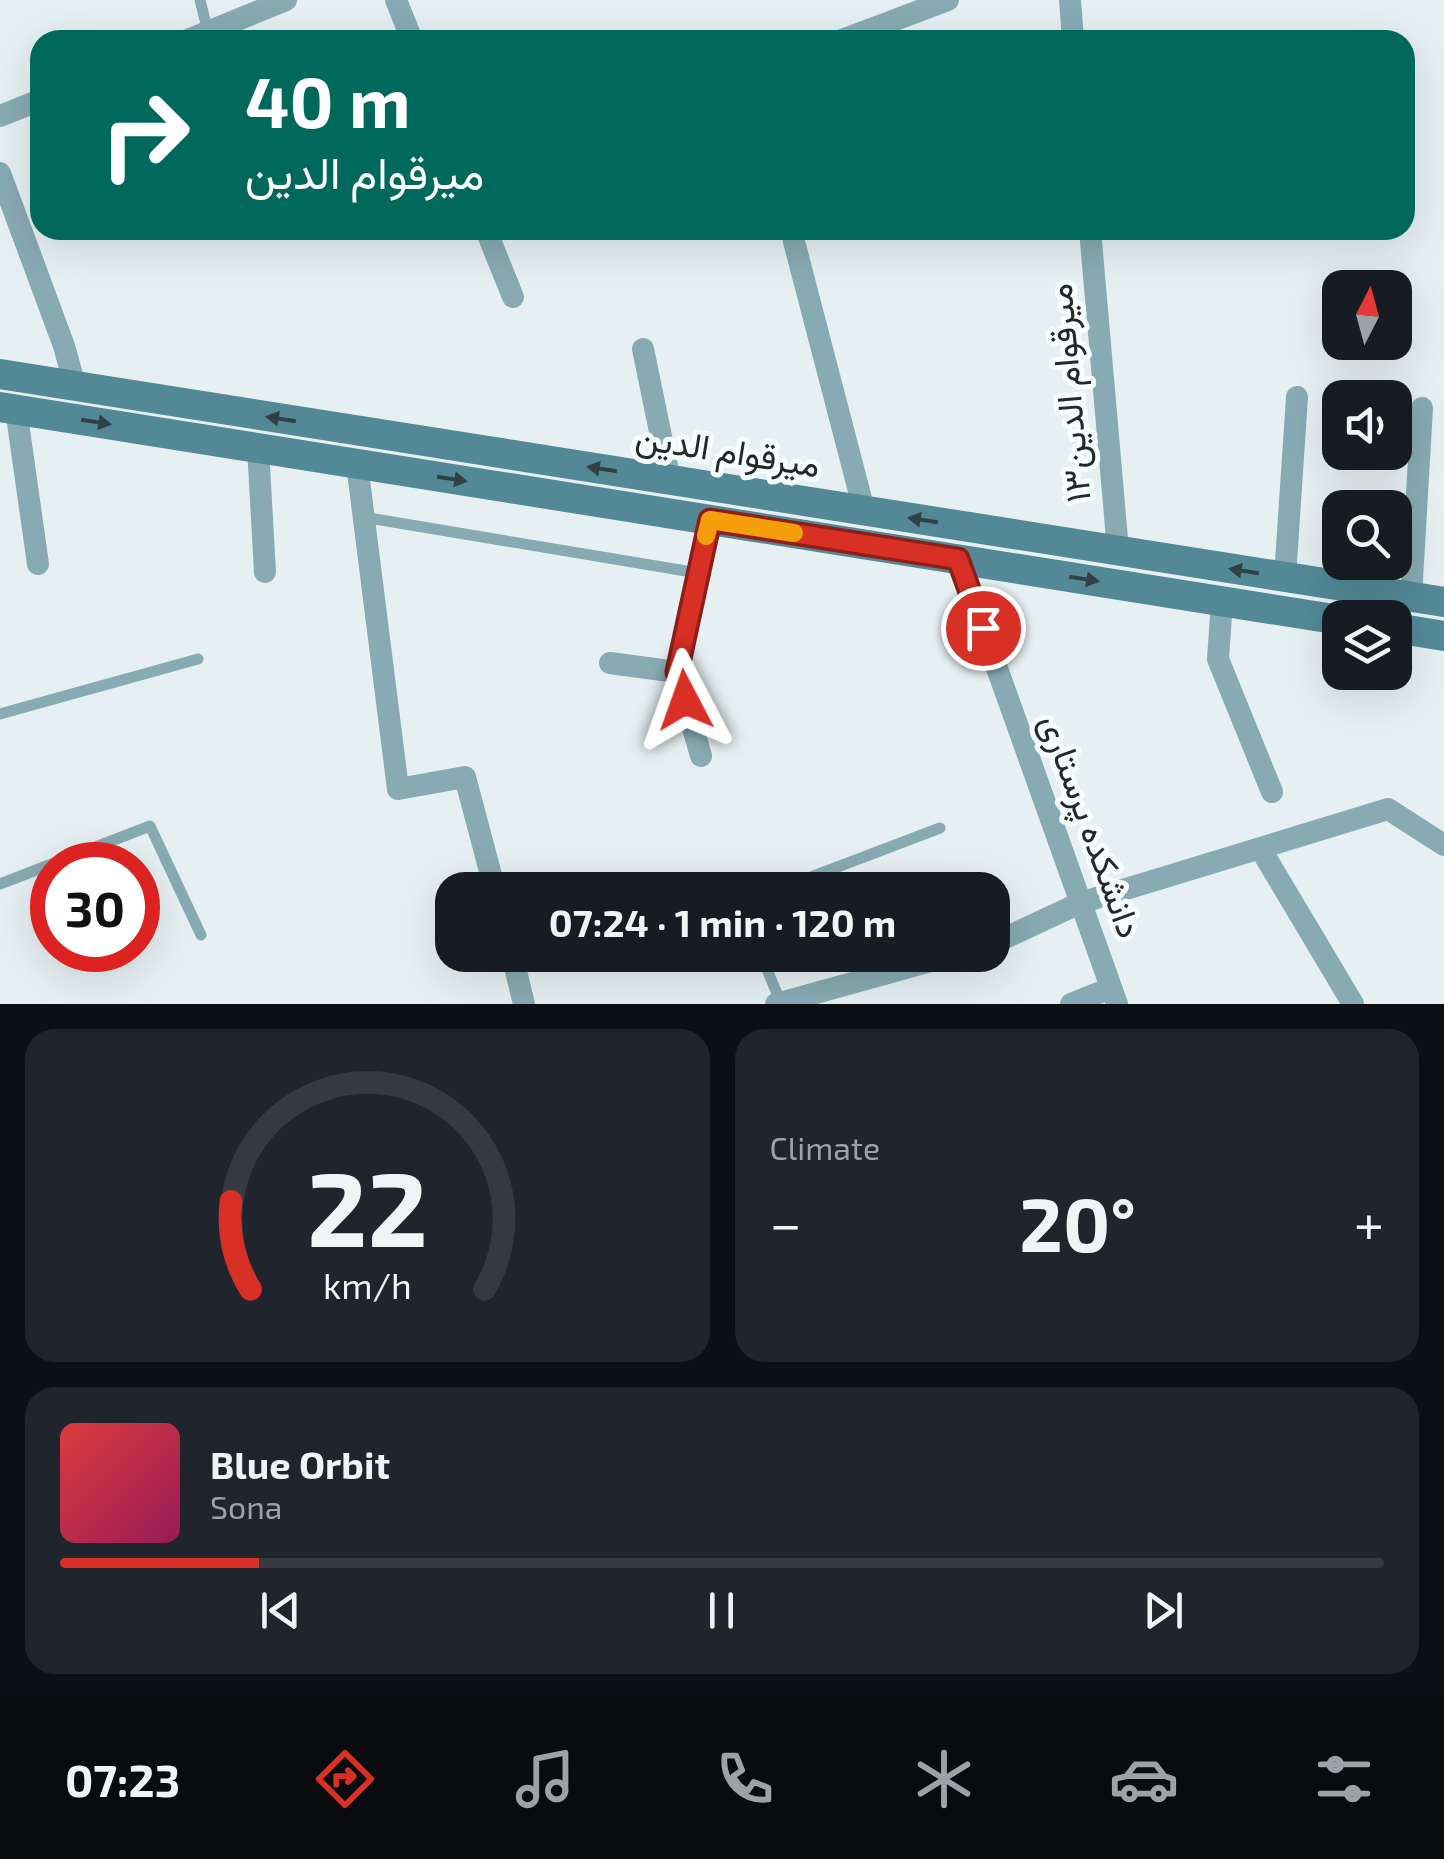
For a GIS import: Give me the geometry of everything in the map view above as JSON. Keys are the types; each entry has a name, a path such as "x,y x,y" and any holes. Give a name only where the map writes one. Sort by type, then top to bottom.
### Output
{"main road":[{"name":"میرقوام الدین","path":"0,374 1444,602"},
{"name":"میرقوام الدین","path":"8,408 1322,617"},
{"path":"338,428 343,439 340,452 344,462"},
{"path":"412,472 410,450 418,440"},
{"path":"1412,631 1444,636"}],"street":[{"path":"213,30 286,0"},
{"path":"396,0 408,30"},
{"path":"868,30 948,0"},
{"path":"1070,0 1072,30"},
{"path":"0,116 30,104"},
{"path":"0,173 75,386"},
{"path":"490,240 513,297"},
{"path":"794,240 864,510"},
{"name":"میرقوام الدین۱۳","path":"1091,240 1118,550"},
{"path":"643,349 670,480"},
{"path":"1285,577 1297,396"},
{"path":"8,408 38,564"},
{"path":"1411,597 1422,408"},
{"path":"258,448 265,572"},
{"path":"344,462 364,517 398,789 465,777 490,872"},
{"path":"701,756 677,672 710,520"},
{"name":"دانشکده پرستاری","path":"958,559 1114,996"},
{"path":"1222,601 1218,660 1272,792"},
{"path":"610,663 677,672"},
{"path":"1010,936 1080,903 1388,808 1444,844"},
{"path":"1260,848 1353,1004"},
{"path":"516,972 524,1004"},
{"path":"778,1003 891,972"},
{"path":"1071,1004 1114,996"}],"lane":[{"path":"198,30 200,0"},
{"path":"364,517 698,573"},
{"path":"0,714 198,659"},
{"path":"0,884 150,826 201,935"},
{"path":"825,872 940,828"},
{"path":"767,972 778,1003"}],"slow traffic":[{"path":"706,536 710,520 794,533"}],"route":[{"path":"685,700 677,672 710,520 958,559 983,628"}]}
